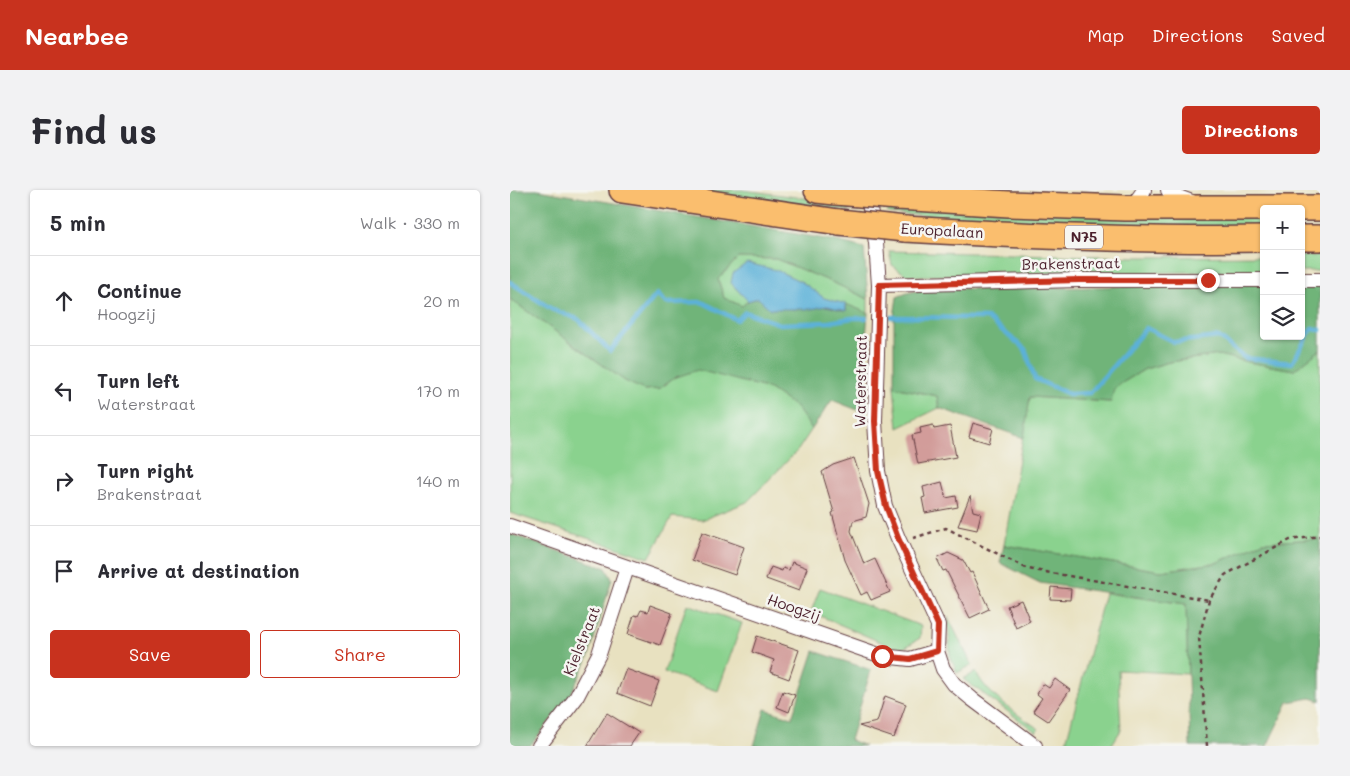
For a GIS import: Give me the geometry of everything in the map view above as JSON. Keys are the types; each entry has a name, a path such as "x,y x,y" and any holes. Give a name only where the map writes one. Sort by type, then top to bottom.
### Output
{"highway":[{"name":"Europalaan","path":"622,190 839,222 905,229 1018,236 1204,240 1260,239"},
{"name":"Europalaan","path":"826,191 1009,204 1125,208 1320,208"},
{"path":"1305,238 1320,238"}],"street":[{"name":"Waterstraat","path":"867,190 876,243 879,285 875,421 878,471 886,506 900,542 938,625 937,651"},
{"path":"1125,208 1137,200 1144,190"},
{"path":"1168,190 1173,195 1207,208"},
{"name":"Brakenstraat","path":"879,285 1079,280 1260,280"},
{"path":"1305,280 1320,280"},
{"name":"Hoogzij","path":"510,526 882,656 910,659 937,651"},
{"name":"Kielstraat","path":"539,746 576,698 598,654 627,568"},
{"path":"937,651 942,669 954,684 972,700 1035,746"}],"path":[{"path":"900,542 946,528 1028,569 1209,600"},
{"path":"1207,746 1199,637 1209,600 1225,575 1290,540 1320,536"}],"green space":[{"path":"510,190 537,190 832,240 864,248 868,299 776,259 738,258 718,279 724,298 742,306 748,301 758,298 792,309 827,306 846,311 846,304 868,313 860,411 832,400 812,429 796,407 770,389 698,370 676,377 659,389 644,390 625,381 510,299"},
{"path":"690,190 743,190 849,204 849,211"},
{"path":"888,207 1260,218 1260,227 1039,225 888,213"},
{"path":"889,251 1138,257 1260,256 1260,271 913,276 906,275 892,265"},
{"path":"1305,256 1320,256 1320,271 1305,271"},
{"path":"738,258 776,259 834,283 868,299 868,313 824,298 802,282 776,270 731,283 748,301 742,306 724,298 718,279"},
{"path":"1260,284 1260,340 1305,340 1305,284 1320,284 1320,350 1294,370 1219,355 1169,362 1145,369 1122,383 1114,389 1111,402 1030,397 1024,438 939,408 937,396 894,387 894,317 897,297 919,290 932,289"},
{"path":"510,299 625,381 644,390 659,389 676,377 698,369 770,389 796,407 812,429 798,450 747,502 702,520 672,517 649,558 510,513"},
{"path":"1320,350 1320,539 1263,542 1216,563 1161,571 1004,545 1030,397 1110,402 1114,389 1122,383 1145,369 1169,362 1219,355 1294,370"},
{"path":"894,387 937,396 939,408 898,428"},
{"path":"510,534 606,568 612,579 589,656 570,696 530,746 510,746"},
{"path":"1320,539 1320,701 1311,698 1288,702 1267,746 1190,746 1186,604 1040,583 1000,563 1004,545 1161,571 1216,563 1263,542"},
{"path":"820,588 921,626 920,638 904,648 892,647 811,612"},
{"path":"1105,593 1186,604 1188,674 1118,670 1121,730 1111,746 1065,746"},
{"path":"687,604 742,623 718,691 664,672"},
{"path":"948,617 972,665 957,673 950,656"},
{"path":"814,651 871,670 850,740 865,746 754,746 765,709 792,718"},
{"path":"976,672 995,696 1039,729 1036,732 963,679"}],"water":[{"path":"747,263 776,270 802,282 824,298 846,304 846,311 827,306 812,309 770,309 758,298 748,301 731,283 733,273"}],"building":[{"path":"973,423 993,429 989,443 969,437"},
{"path":"933,425 934,429 950,426 956,457 918,464 912,435 921,433 920,428"},
{"path":"854,458 869,504 866,517 853,521 851,531 864,564 875,559 890,592 871,600 867,592 861,595 845,560 822,472 833,465"},
{"path":"942,482 946,498 956,496 958,507 925,513 922,498 925,497 923,487"},
{"path":"970,496 973,511 981,513 977,530 958,526"},
{"path":"702,532 744,547 735,575 692,560"},
{"path":"948,553 963,560 970,573 972,572 989,609 970,618 946,570 943,571 937,559"},
{"path":"792,562 807,568 799,591 766,579 771,567 782,571 783,568 789,570"},
{"path":"1051,587 1071,589 1070,600 1050,599"},
{"path":"1021,600 1030,621 1016,628 1007,606"},
{"path":"650,605 672,613 660,645 628,634 634,615 638,616 641,610 648,612"},
{"path":"757,636 799,650 789,679 770,672 774,660 752,652"},
{"path":"626,669 659,681 650,706 617,693"},
{"path":"1055,679 1070,690 1048,721 1033,711 1042,698 1037,694 1043,684 1049,688"},
{"path":"783,691 795,695 789,712 777,707"},
{"path":"885,696 906,704 894,738 859,726 877,722"},
{"path":"607,713 639,733 630,746 587,746"}],"waterway":[{"path":"510,282 553,310 578,319 610,351 657,294 666,303 702,302 737,320 745,312 780,324 866,318"},
{"path":"891,317 987,318 1025,349 1035,379 1069,394 1090,393 1146,328 1174,342 1219,337 1245,358 1292,363 1312,328 1320,330"}],"route":[{"path":"882,656 910,659 937,651 938,625 898,538 886,506 878,471 875,421 879,285 1079,280 1208,280"}]}
